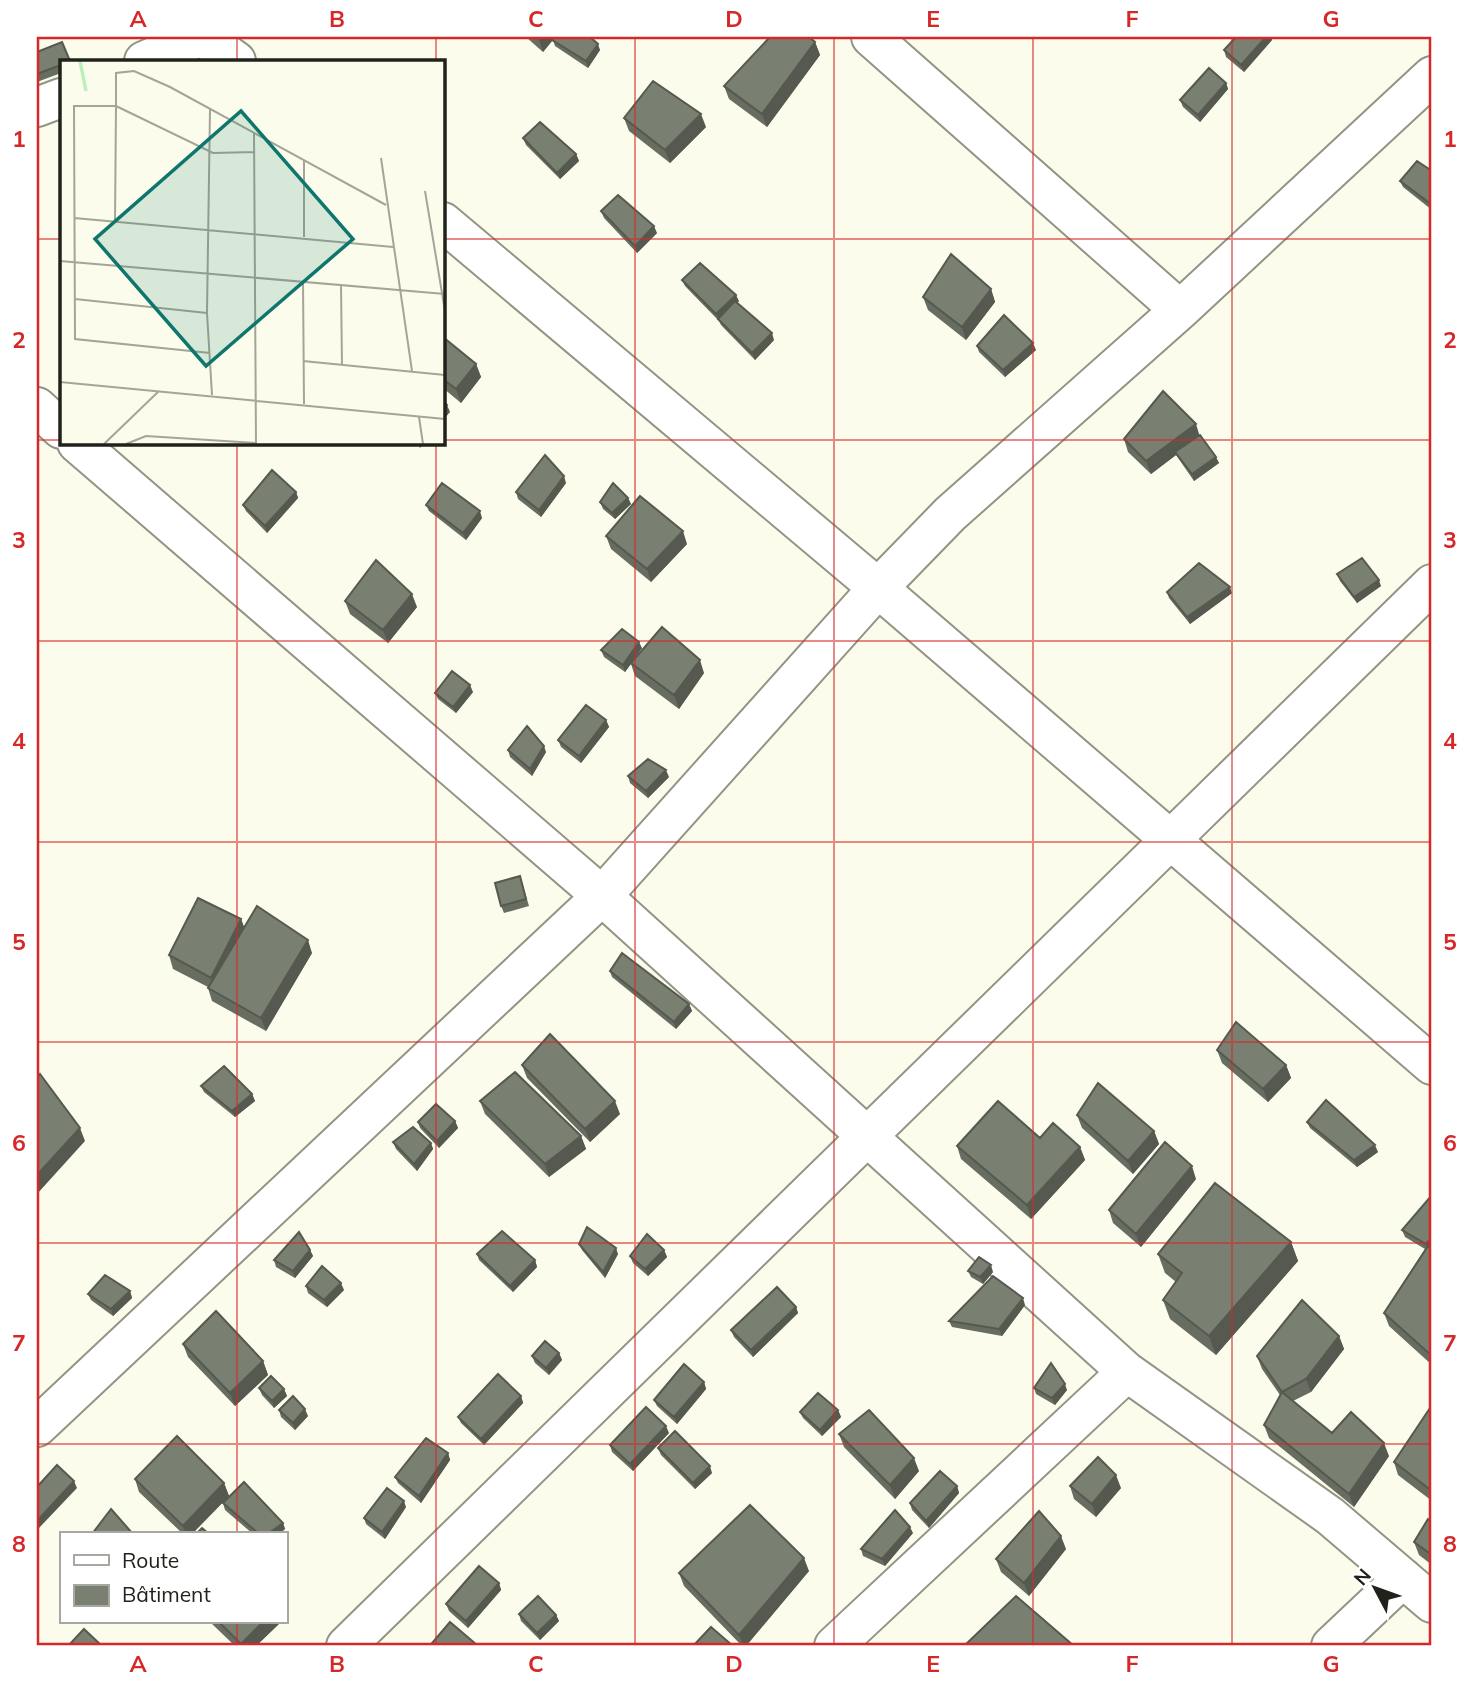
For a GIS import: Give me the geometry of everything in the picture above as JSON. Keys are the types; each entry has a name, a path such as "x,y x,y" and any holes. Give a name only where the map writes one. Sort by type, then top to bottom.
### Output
{"street":[{"path":"146,60 201,37 235,60"},
{"path":"871,37 1180,310"},
{"path":"37,1427 602,897 877,588 950,514 1180,310 1432,76"},
{"path":"37,107 60,98"},
{"path":"444,223 877,588 1432,1065"},
{"path":"37,407 60,430"},
{"path":"37,443 60,432"},
{"path":"78,444 602,897 1127,1372 1330,1516 1432,1603"},
{"path":"346,1646 1432,584"},
{"path":"834,1646 1127,1372"},
{"path":"1331,1646 1403,1578"}],"building":[{"path":"554,37 590,37 598,44 586,61 552,40"},
{"path":"770,37 809,37 815,42 762,114 724,86"},
{"path":"1236,37 1266,37 1241,65 1224,50"},
{"path":"62,42 70,60 60,60 60,65 37,74 37,52"},
{"path":"1209,68 1226,83 1198,115 1180,100"},
{"path":"653,81 701,114 665,150 624,118"},
{"path":"540,122 576,154 557,173 523,138"},
{"path":"1417,161 1432,171 1431,204 1400,181"},
{"path":"618,195 654,226 635,246 601,211"},
{"path":"951,254 991,289 962,327 923,297"},
{"path":"700,263 736,295 716,314 682,280"},
{"path":"735,301 772,333 752,353 718,319"},
{"path":"1004,315 1033,343 1003,370 977,346"},
{"path":"444,338 476,364 456,389 444,380"},
{"path":"1163,391 1196,424 1146,461 1124,439"},
{"path":"1200,435 1216,457 1192,474 1175,452"},
{"path":"545,455 564,476 539,510 516,492"},
{"path":"272,470 296,492 265,526 243,505"},
{"path":"442,483 480,511 463,533 426,505"},
{"path":"613,483 628,498 612,513 600,502"},
{"path":"640,496 683,531 647,569 606,536"},
{"path":"1362,558 1379,580 1354,597 1337,574"},
{"path":"376,560 412,594 383,630 345,601"},
{"path":"1199,563 1230,587 1187,617 1167,592"},
{"path":"662,627 700,660 674,695 631,663"},
{"path":"622,629 639,642 623,665 601,650"},
{"path":"452,671 470,685 453,707 435,693"},
{"path":"586,705 606,720 579,756 558,740"},
{"path":"527,726 544,746 530,769 508,750"},
{"path":"648,759 666,770 646,791 628,776"},
{"path":"520,876 526,899 501,906 495,883"},
{"path":"198,898 241,919 211,978 169,955"},
{"path":"257,906 308,940 261,1018 208,988"},
{"path":"622,953 689,1004 674,1022 610,971"},
{"path":"1236,1022 1286,1065 1263,1089 1217,1050"},
{"path":"550,1034 615,1101 585,1129 522,1065"},
{"path":"224,1066 252,1094 232,1111 201,1086"},
{"path":"515,1072 581,1136 545,1164 480,1101"},
{"path":"40,1074 80,1128 37,1175 37,1078"},
{"path":"1098,1083 1154,1131 1128,1161 1077,1115"},
{"path":"1326,1100 1375,1145 1354,1160 1307,1122"},
{"path":"998,1101 1040,1138 1053,1123 1080,1147 1027,1205 957,1146"},
{"path":"436,1104 455,1121 437,1141 418,1122"},
{"path":"413,1127 431,1143 414,1164 393,1142"},
{"path":"1165,1142 1192,1166 1136,1234 1109,1210"},
{"path":"1215,1183 1291,1242 1209,1336 1163,1300 1182,1273 1158,1254"},
{"path":"1432,1195 1432,1237 1426,1244 1402,1230"},
{"path":"587,1227 616,1248 603,1272 579,1244"},
{"path":"502,1231 535,1260 510,1286 477,1254"},
{"path":"299,1232 310,1250 293,1271 274,1260"},
{"path":"647,1234 664,1250 645,1269 630,1256"},
{"path":"1428,1246 1432,1250 1432,1356 1384,1313"},
{"path":"979,1257 991,1265 980,1277 968,1271"},
{"path":"322,1266 341,1283 324,1300 306,1286"},
{"path":"105,1275 130,1291 111,1309 88,1294"},
{"path":"993,1276 1023,1298 999,1329 949,1321"},
{"path":"777,1287 796,1307 751,1350 731,1330"},
{"path":"1302,1300 1339,1336 1306,1379 1282,1392 1257,1356"},
{"path":"216,1311 263,1361 230,1393 183,1344"},
{"path":"545,1341 559,1353 546,1368 532,1356"},
{"path":"1051,1363 1065,1384 1052,1398 1034,1388"},
{"path":"684,1364 704,1382 674,1417 654,1400"},
{"path":"498,1374 521,1396 481,1439 458,1417"},
{"path":"271,1376 284,1389 272,1401 259,1388"},
{"path":"1282,1392 1332,1433 1351,1412 1384,1443 1349,1494 1264,1425"},
{"path":"818,1393 838,1410 820,1430 800,1412"},
{"path":"293,1396 305,1409 293,1423 279,1410"},
{"path":"1432,1405 1432,1491 1394,1462"},
{"path":"646,1407 666,1426 630,1464 610,1445"},
{"path":"869,1410 914,1458 890,1485 839,1434"},
{"path":"675,1431 710,1466 693,1483 658,1448"},
{"path":"177,1436 224,1483 183,1526 135,1479"},
{"path":"426,1438 448,1453 419,1496 395,1477"},
{"path":"1098,1457 1116,1475 1092,1504 1070,1486"},
{"path":"57,1465 74,1481 37,1521 37,1487"},
{"path":"940,1471 957,1486 926,1521 910,1503"},
{"path":"244,1482 283,1523 271,1532 257,1532 223,1503"},
{"path":"387,1488 404,1501 382,1532 364,1518"},
{"path":"750,1505 804,1558 739,1635 679,1573"},
{"path":"111,1509 131,1532 94,1532"},
{"path":"895,1510 910,1527 882,1559 861,1549"},
{"path":"1039,1511 1061,1536 1024,1583 996,1559"},
{"path":"1428,1519 1432,1522 1432,1555 1414,1542"},
{"path":"479,1566 499,1583 466,1621 446,1604"},
{"path":"538,1596 556,1615 537,1633 519,1614"},
{"path":"1016,1596 1074,1646 964,1646"},
{"path":"450,1622 477,1645 436,1646 432,1643"},
{"path":"221,1624 261,1624 241,1644"},
{"path":"711,1627 733,1646 693,1646"},
{"path":"84,1629 102,1646 68,1646"}]}
